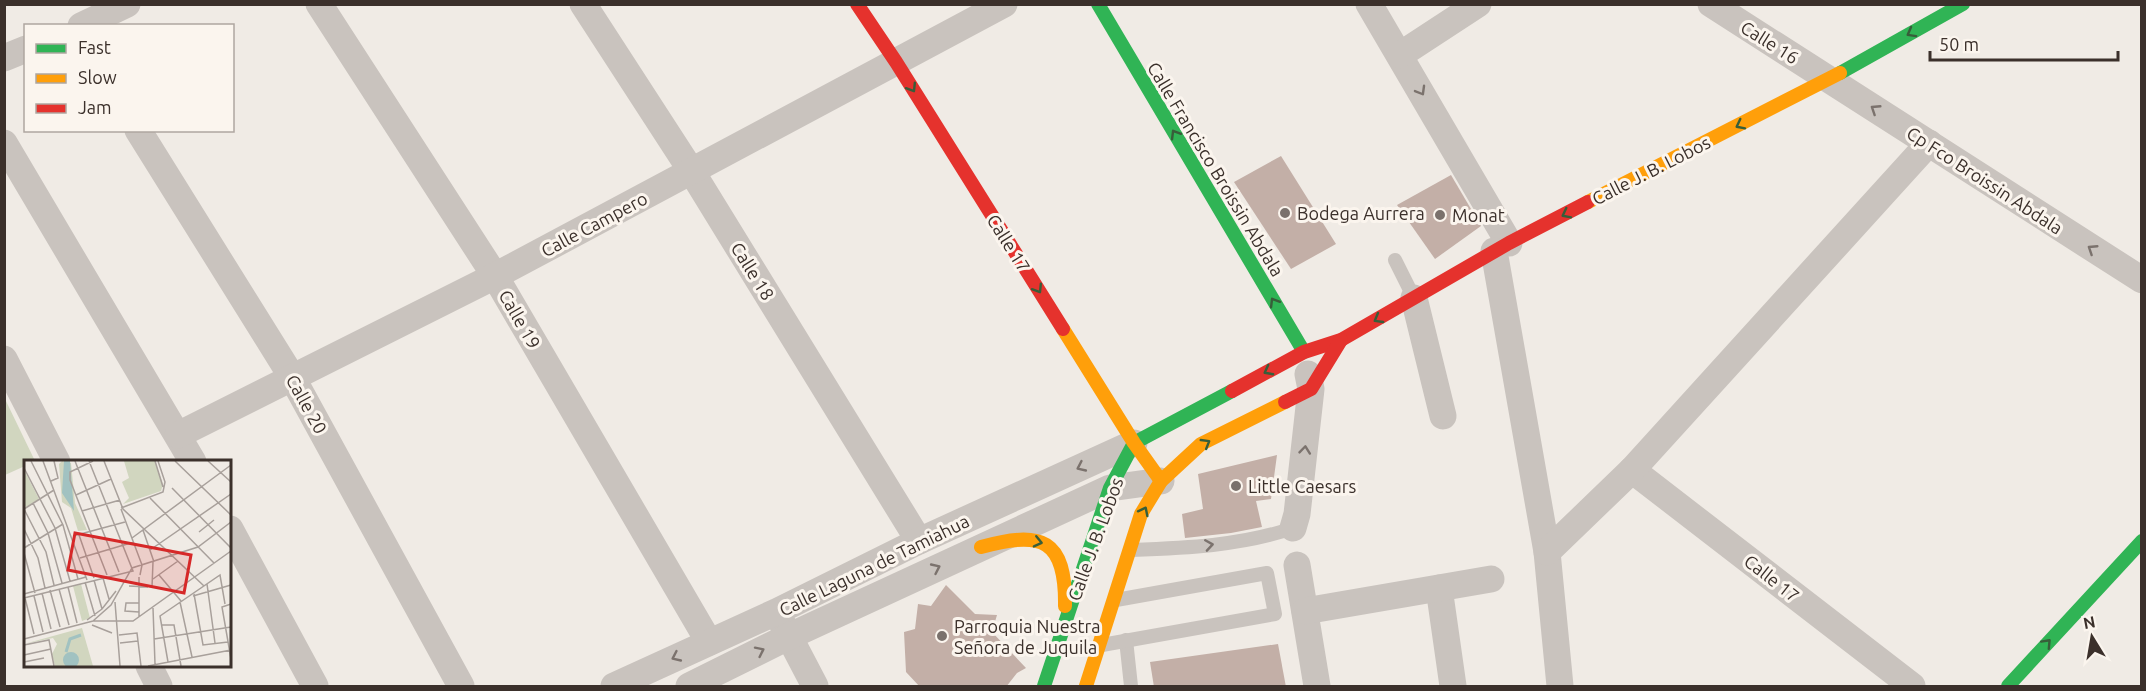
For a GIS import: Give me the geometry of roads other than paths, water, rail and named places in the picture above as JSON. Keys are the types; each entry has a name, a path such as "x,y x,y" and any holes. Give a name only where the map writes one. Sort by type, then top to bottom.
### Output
{"main road":[{"name":"Calle 17","path":"857,4 896,62 1134,443 1161,481"},
{"name":"Calle Francisco Broissin Abdala","path":"1098,4 1304,352"},
{"name":"Calle J. B. Lobos","path":"1044,687 1110,488 1134,443 1304,352 1341,340 1502,247 1830,79 1962,4"},
{"name":"Calle J. B. Lobos","path":"1086,687 1141,514 1161,481 1201,444 1311,389 1341,340"},
{"path":"981,547 997,541 1021,539 1040,540 1051,546 1060,558 1064,573 1066,594 1062,632"},
{"path":"2008,687 2142,541"}],"street":[{"path":"85,24 127,4"},
{"name":"Calle 19","path":"319,4 495,276 709,642"},
{"name":"Calle 18","path":"583,4 692,172 919,541"},
{"name":"Calle Campero","path":"178,435 495,276 1004,4"},
{"path":"1370,4 1400,55 1502,247 1547,552 1560,687"},
{"path":"1400,55 1478,4"},
{"name":"Calle 16","path":"1711,4 1830,79"},
{"path":"4,58 24,50"},
{"name":"Cp Fco Broissin Abdala","path":"1830,79 2142,280"},
{"name":"Calle 20","path":"139,132 292,377 461,687"},
{"path":"4,143 192,460"},
{"path":"1547,552 1632,470 1929,144"},
{"path":"1414,298 1443,416"},
{"path":"1293,528 1297,514 1311,389 1304,352"},
{"path":"4,359 56,460"},
{"name":"Calle Laguna de Tamiahua","path":"614,687 776,612 919,541 1134,443"},
{"name":"Calle 17","path":"1632,470 1911,687"},
{"name":"Calle Laguna de Tamiahua","path":"689,687 790,636 1110,488 1161,481"},
{"path":"231,531 315,687"},
{"path":"1297,565 1317,687"},
{"path":"1305,611 1491,579"},
{"path":"1439,588 1453,687"},
{"path":"776,612 815,687"},
{"path":"149,667 159,687"}],"lane":[{"path":"1395,260 1414,298"},
{"path":"1130,550 1193,548 1275,534 1293,528"},
{"path":"1101,645 1275,614 1267,573 1114,600"},
{"path":"1125,640 1131,687"}],"place":[{"name":"Bodega Aurrera","path":"1285,213"},
{"name":"Monat","path":"1440,215"},
{"name":"Little Caesars","path":"1236,486"},
{"name":"Parroquia Nuestra Señora de Juquila","path":"942,636"}]}
